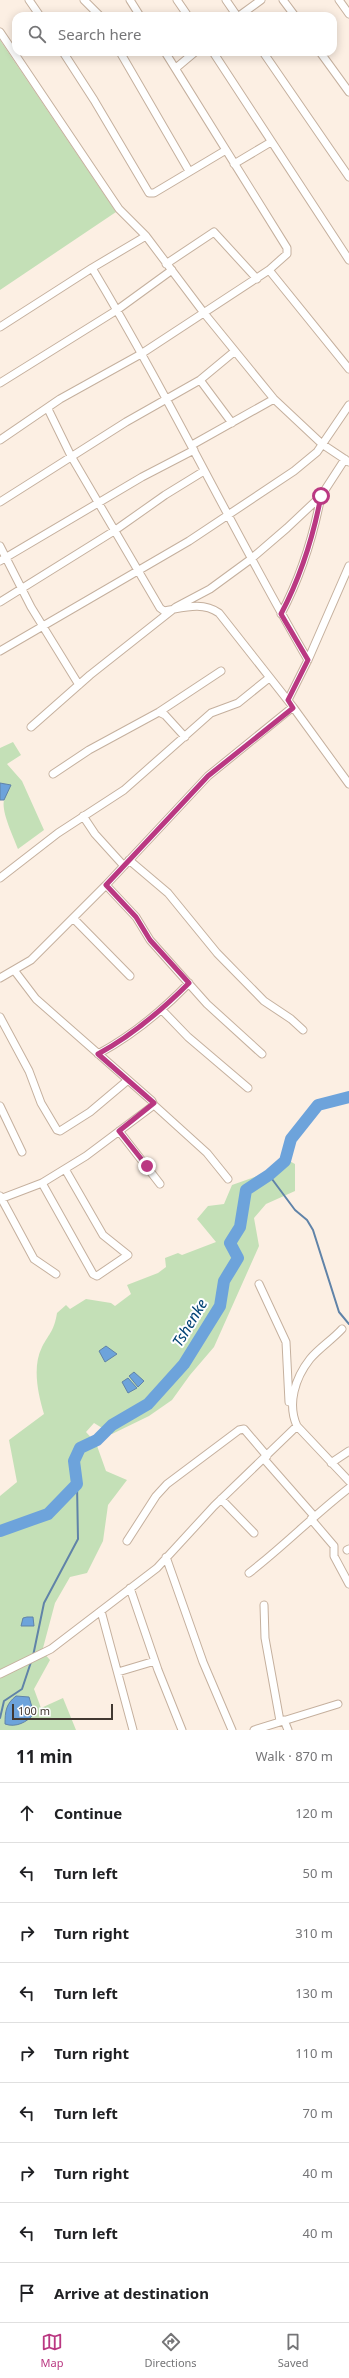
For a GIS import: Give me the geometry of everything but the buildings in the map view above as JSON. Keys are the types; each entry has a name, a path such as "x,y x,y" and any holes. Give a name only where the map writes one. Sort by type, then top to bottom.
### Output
{"street":[{"path":"29,0 37,12"},
{"path":"84,0 96,12"},
{"path":"130,0 138,12"},
{"path":"177,0 185,12"},
{"path":"226,0 235,12"},
{"path":"244,12 261,0"},
{"path":"283,0 292,12"},
{"path":"339,0 349,14"},
{"path":"0,32 12,50"},
{"path":"16,56 114,202 146,236 204,313 274,399 322,444 347,461 321,496 251,559 202,594 176,607 79,685 31,727"},
{"path":"66,56 94,100 149,193 154,193 226,150"},
{"path":"122,56 189,171"},
{"path":"0,440 48,409 60,399 141,354 257,279 288,254 288,251 168,56"},
{"path":"176,68 190,56"},
{"path":"216,56 349,260"},
{"path":"266,56 349,177"},
{"path":"323,56 349,92"},
{"path":"234,164 272,142"},
{"path":"166,264 214,232 257,279"},
{"path":"0,327 92,268 146,236"},
{"path":"92,268 167,398 227,515 308,660"},
{"path":"0,383 117,310 172,270"},
{"path":"269,270 349,369"},
{"path":"0,502 71,456 167,398 200,380 235,351"},
{"path":"200,380 232,423"},
{"path":"3,560 274,399"},
{"path":"0,651 137,571 294,471 310,459 349,405"},
{"path":"48,409 71,456 98,504 137,571 162,609 201,606 219,613 269,678 288,700 349,784"},
{"path":"0,602 114,531 165,495 204,471"},
{"path":"281,614 300,575 309,550 321,496"},
{"path":"0,546 3,560 22,587 43,627 79,685"},
{"path":"288,700 308,660 349,566"},
{"path":"53,774 89,750 159,712 221,671"},
{"path":"0,878 83,816 124,790 211,713 238,703 269,678"},
{"path":"0,978 31,960 106,885 208,776 293,708"},
{"path":"159,712 164,715 185,737"},
{"path":"83,816 95,834 124,866"},
{"path":"129,860 168,893 217,953 264,1001 291,1019 303,1030"},
{"path":"106,885 136,917 150,940 189,983 231,1028 262,1054"},
{"path":"74,918 130,976"},
{"path":"14,970 36,999 152,1101 154,1105 211,1157 228,1179"},
{"path":"98,1054 123,1040 162,1010 189,983"},
{"path":"162,1010 188,1038 248,1088"},
{"path":"0,1017 29,1072 41,1103 57,1130 60,1131 90,1112 128,1080"},
{"path":"56,1274 34,1260 1,1198 42,1184 154,1105"},
{"path":"0,1106 22,1152"},
{"path":"119,1131 160,1184"},
{"path":"42,1184 92,1274 100,1275 128,1255 103,1235 65,1169"},
{"path":"259,1284 286,1342 289,1402 292,1415 297,1426 331,1464 349,1481"},
{"path":"292,1415 294,1393 303,1369 311,1358 342,1329"},
{"path":"0,1674 51,1649 157,1568 221,1499 297,1426"},
{"path":"127,1541 150,1505 167,1484 239,1430 244,1429 334,1546 334,1556 349,1584"},
{"path":"331,1464 349,1451"},
{"path":"249,1572 285,1545 312,1517 349,1488"},
{"path":"221,1499 254,1533"},
{"path":"166,1557 203,1662 232,1730"},
{"path":"130,1588 155,1661 182,1730"},
{"path":"264,1605 265,1638 282,1720 288,1730"},
{"path":"101,1611 133,1730"},
{"path":"118,1672 155,1661"},
{"path":"254,1730 282,1720 338,1704"}],"green space":[{"path":"0,40 116,212 0,290"},
{"path":"13,742 21,755 7,764 22,781 44,830 18,849 4,811 4,798 10,785 0,783 0,748"},
{"path":"282,1157 295,1164 295,1191 266,1204 254,1218 259,1246 214,1347 190,1375 172,1400 149,1416 112,1434 94,1423 86,1432 96,1443 106,1471 127,1480 108,1505 103,1541 87,1573 70,1577 55,1603 43,1648 43,1652 50,1660 34,1689 41,1708 63,1698 76,1730 0,1730 0,1496 17,1482 9,1440 44,1414 38,1389 37,1363 42,1347 53,1328 57,1313 66,1305 70,1309 86,1299 111,1303 115,1306 131,1294 127,1285 158,1273 166,1267 165,1258 178,1253 182,1255 216,1242 197,1219 208,1206 224,1204 232,1185 263,1174"}],"water":[{"path":"0,783 11,785 4,800 0,800"},
{"path":"106,1346 117,1354 105,1362 99,1351"},
{"path":"134,1372 144,1381 138,1387 129,1376"},
{"path":"128,1378 137,1388 128,1393 122,1382"},
{"path":"33,1617 34,1626 21,1626 23,1618"},
{"path":"16,1696 29,1697 34,1714 21,1724 5,1724 7,1708"}],"waterway":[{"name":"Tshenke","path":"0,1531 48,1514 77,1484 74,1461 80,1448 97,1440 112,1425 148,1404 184,1364 220,1306 224,1281 238,1258 230,1243 240,1227 246,1190 269,1175 285,1161 291,1139 318,1105 349,1097"},
{"path":"269,1175 295,1210 307,1220 313,1230 339,1312 349,1324"},
{"path":"33,1656 44,1603 78,1539 77,1484"},
{"path":"0,1718 4,1701 22,1689 31,1662"}],"route":[{"path":"147,1166 119,1131 154,1105 154,1103 98,1054 138,1030 157,1015 189,983 150,940 136,917 106,885 208,776 293,708 288,700 308,660 281,614 291,596 309,550 321,496"}]}
